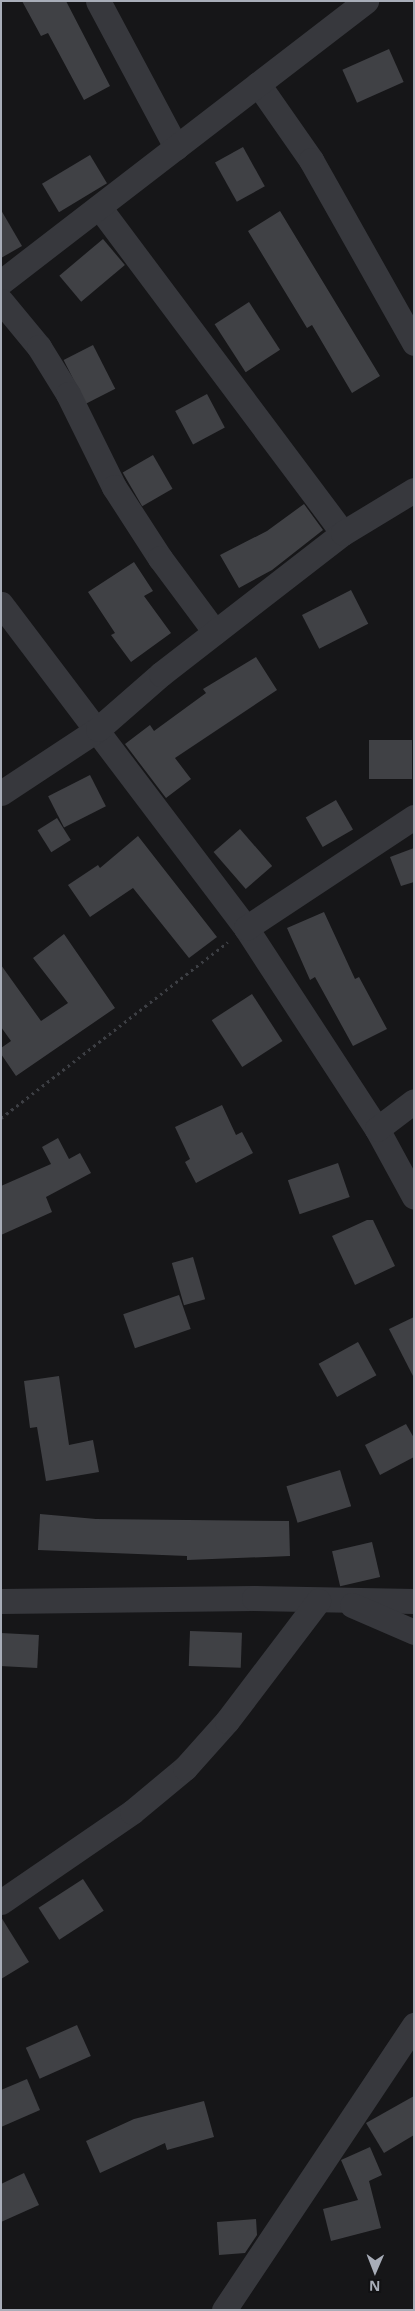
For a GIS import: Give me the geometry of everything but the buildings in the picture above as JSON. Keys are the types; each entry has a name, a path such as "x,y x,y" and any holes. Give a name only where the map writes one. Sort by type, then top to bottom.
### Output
{"street":[{"path":"98,1 176,147"},
{"path":"1,282 366,1"},
{"path":"258,84 310,160 414,343"},
{"path":"99,207 343,533"},
{"path":"1,301 39,347 68,394 114,487 160,558 215,632"},
{"path":"1,793 98,729 215,632 343,533 414,490"},
{"path":"1,604 98,729 246,928 377,1129 414,1197"},
{"path":"246,928 414,817"},
{"path":"377,1129 414,1101"},
{"path":"1,1601 254,1598 414,1602"},
{"path":"1,1902 132,1812 185,1768 227,1722 318,1601"},
{"path":"343,1601 414,1632"},
{"path":"224,2310 414,2025"}],"path":[{"path":"1,1118 246,928"}]}
